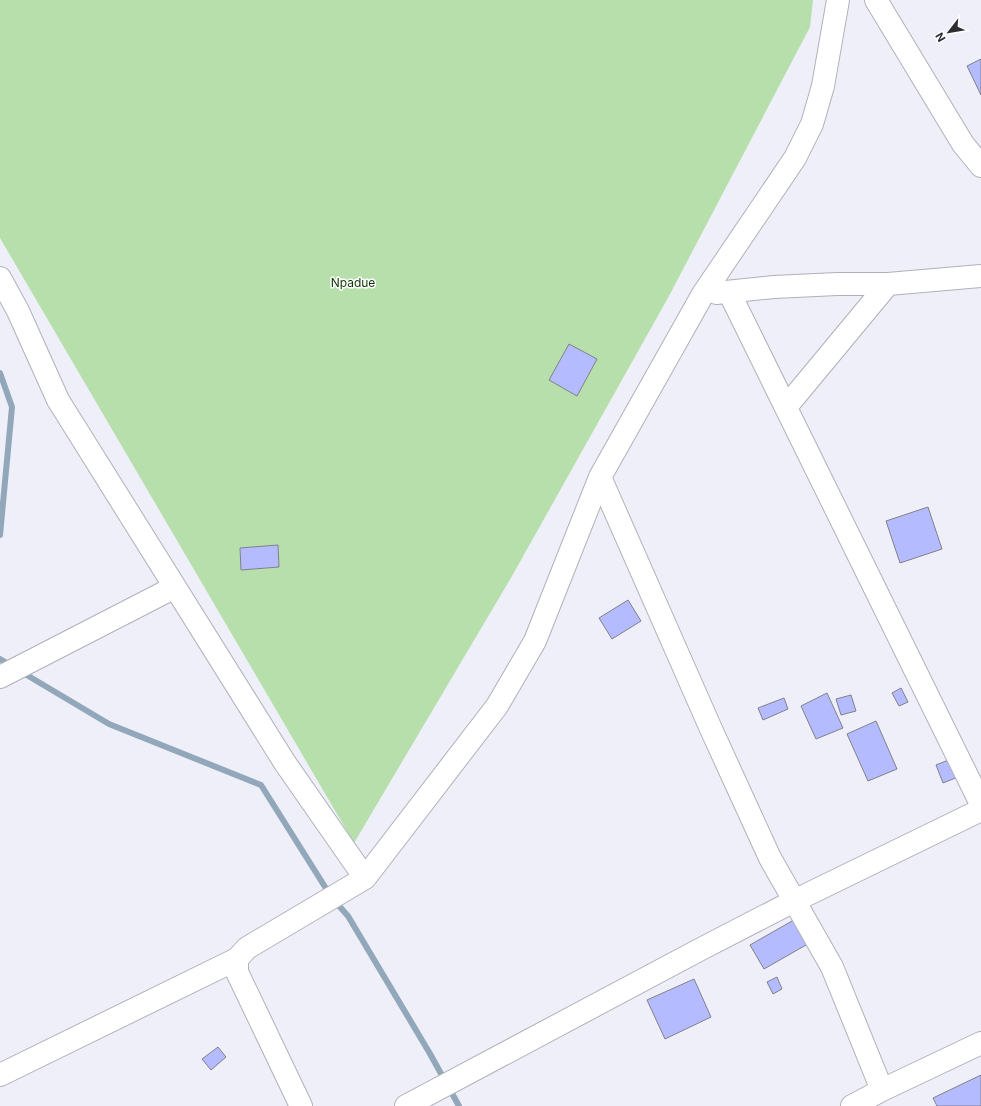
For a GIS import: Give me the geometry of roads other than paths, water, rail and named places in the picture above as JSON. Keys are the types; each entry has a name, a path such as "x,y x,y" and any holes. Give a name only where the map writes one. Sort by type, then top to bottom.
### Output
{"street":[{"path":"0,1075 236,959 247,948 365,878 497,706 535,641 600,477 703,294 794,158 812,124 823,86 838,0"},
{"path":"876,0 963,144 981,166"},
{"path":"0,278 18,311 58,400 285,763 365,878"},
{"path":"703,294 774,287 837,284 979,281"},
{"path":"786,406 888,284"},
{"path":"729,292 981,804"},
{"path":"600,477 711,729 770,858 832,966 882,1090"},
{"path":"0,677 175,587"},
{"path":"406,1106 794,901 981,810"},
{"path":"236,959 237,972 301,1106"},
{"path":"852,1106 882,1090 981,1043"}],"waterway":[{"path":"0,373 12,407 0,535"},
{"path":"0,659 12,666"},
{"path":"20,671 109,724 261,785 332,898 348,916 429,1052 459,1106"}],"park label":[{"name":"Npadue","path":"353,282"}]}
